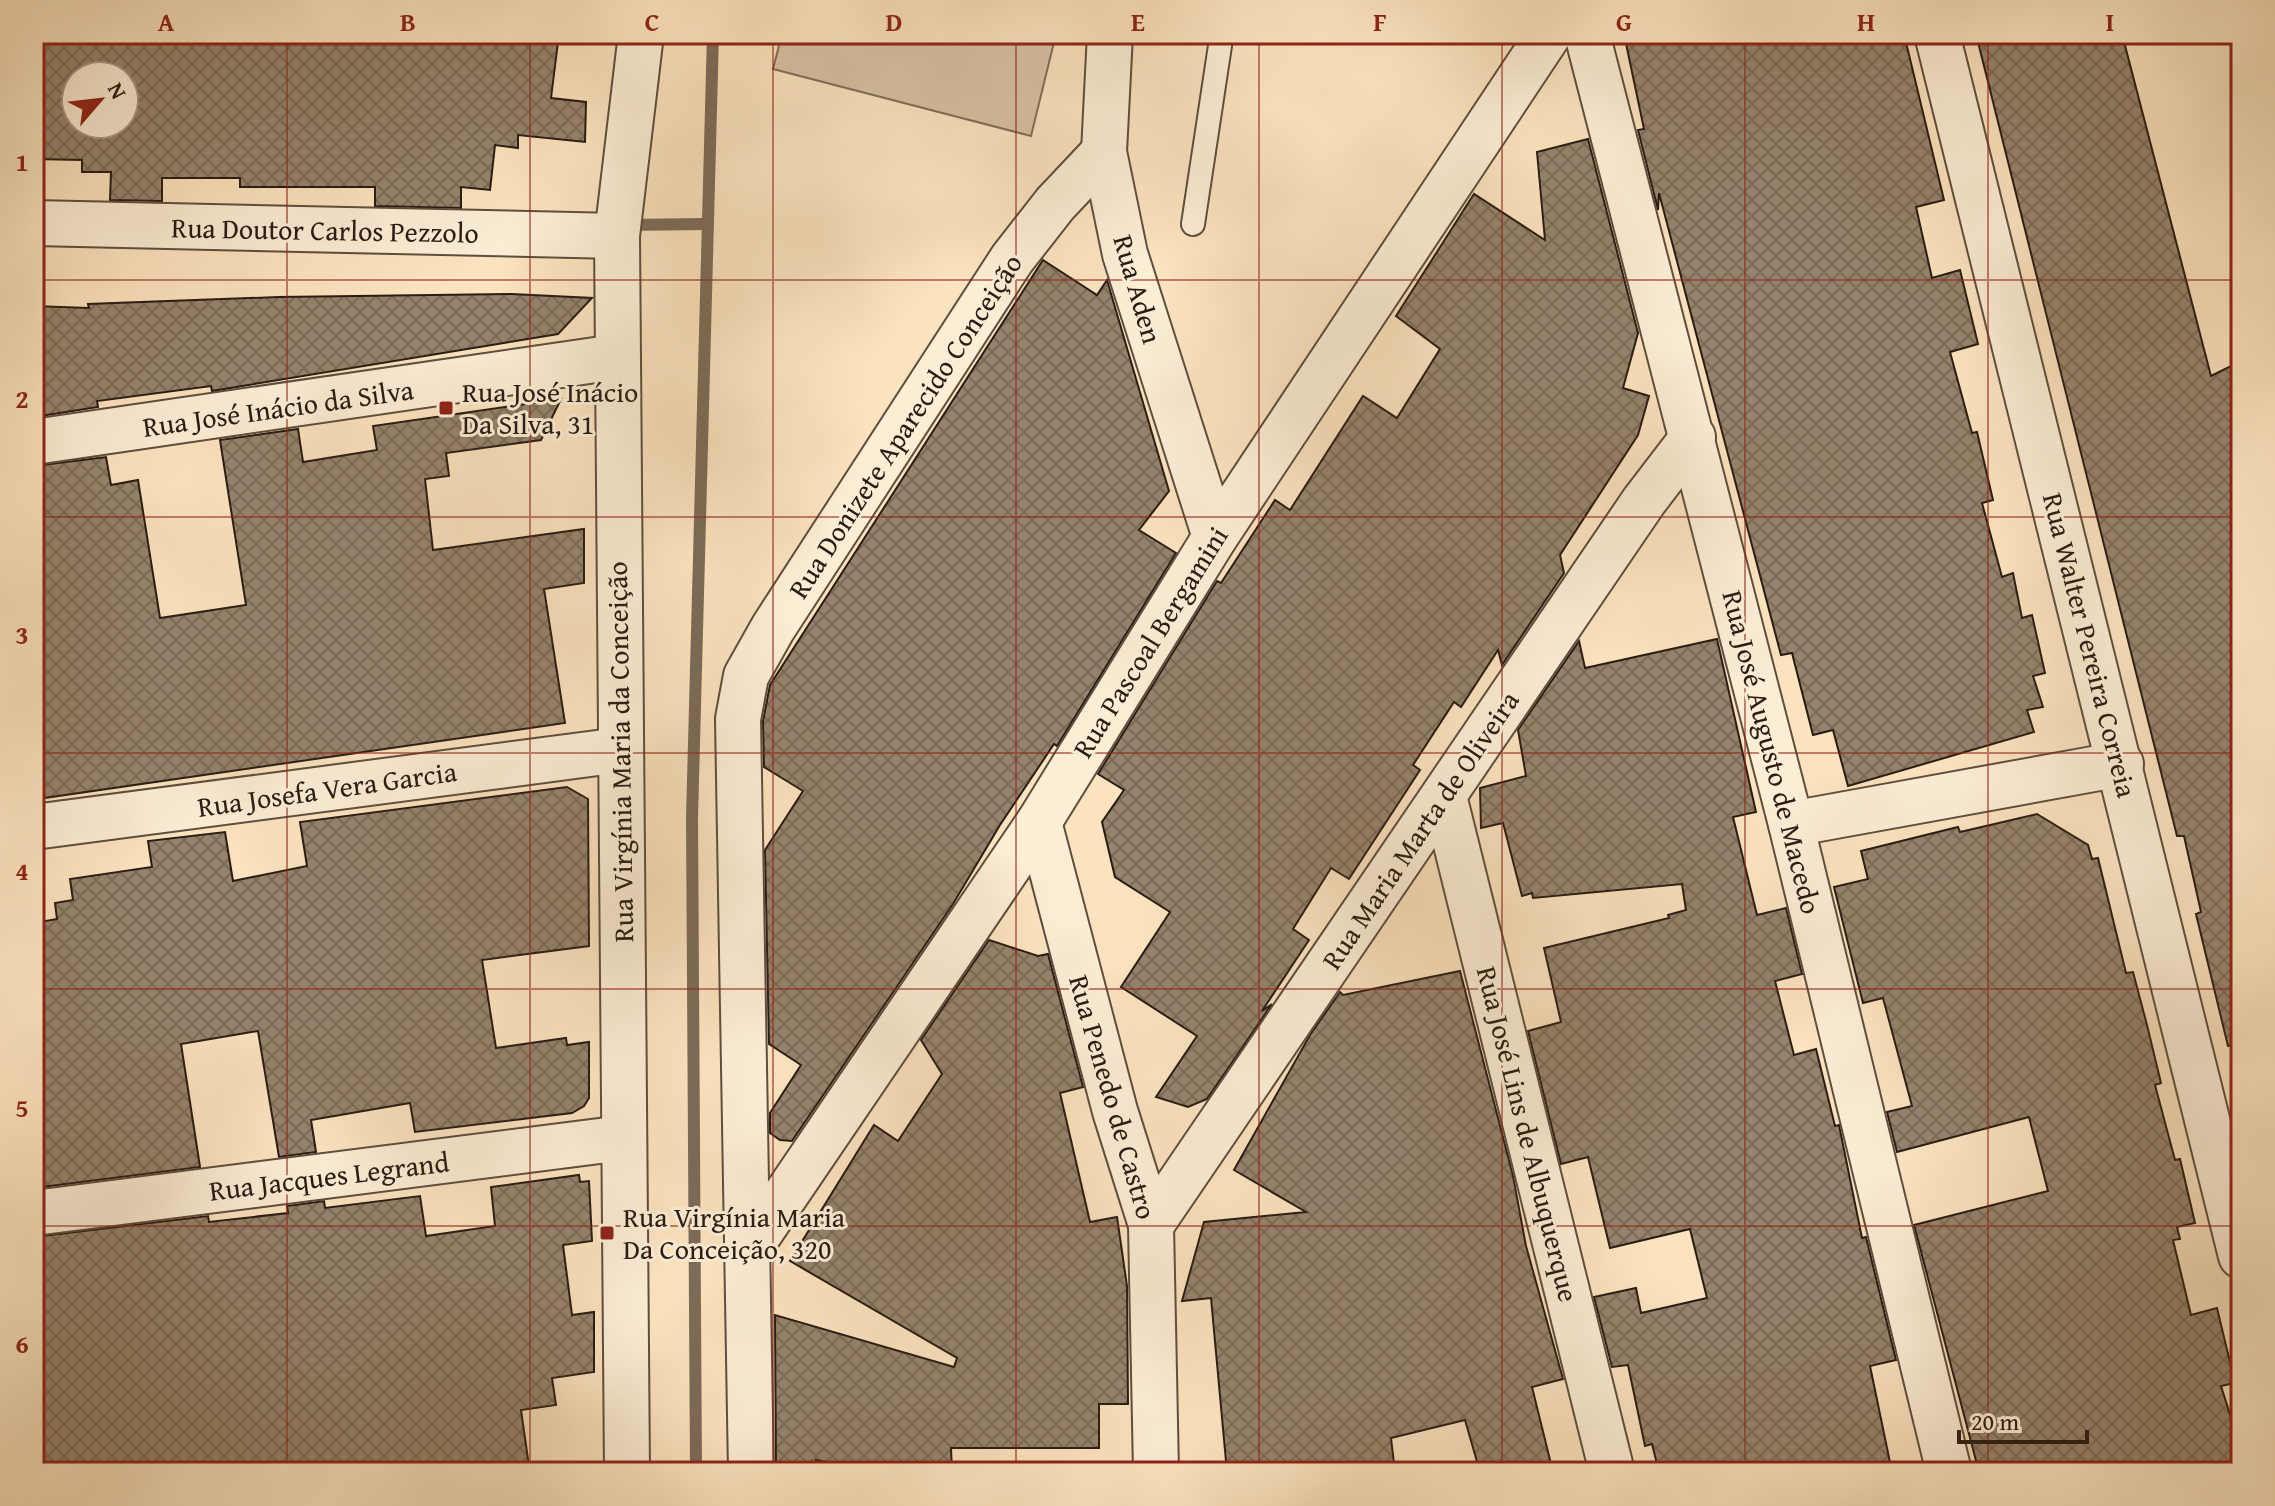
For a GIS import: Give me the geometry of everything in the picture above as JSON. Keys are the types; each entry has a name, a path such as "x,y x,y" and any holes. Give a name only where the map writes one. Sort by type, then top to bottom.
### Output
{"street":[{"name":"Rua Virgínia Maria da Conceição","path":"627,1472 617,236 641,34"},
{"name":"Rua Aden","path":"1110,34 1104,152 1125,254 1215,537"},
{"name":"Rua Pascoal Bergamini","path":"749,1249 1039,822 1215,537 1549,34"},
{"name":"Rua José Augusto de Macedo","path":"1587,34 1791,824 1949,1472"},
{"name":"Rua Walter Pereira Correia","path":"1937,34 2241,1256"},
{"name":"Rua Donizete Aparecido Conceição","path":"749,1249 738,719 746,676 790,602 1012,259 1055,204 1104,152"},
{"name":"Rua Doutor Carlos Pezzolo","path":"34,223 617,236"},
{"name":"Rua José Inácio da Silva","path":"34,442 616,357"},
{"name":"Rua Maria Marta de Oliveira","path":"1151,1225 1644,501 1693,437"},
{"name":"Rua Josefa Vera Garcia","path":"34,827 620,750"},
{"path":"1791,824 2121,764"},
{"name":"Rua José Lins de Albuquerque","path":"1444,796 1612,1472"},
{"name":"Rua Penedo de Castro","path":"1039,822 1115,1111 1151,1225 1156,1472"},
{"name":"Rua Jacques Legrand","path":"34,1213 623,1138"},
{"path":"749,1249 751,1472"}],"lane":[{"path":"1193,224 1221,39 1218,34"}],"shaded area":[{"path":"782,34 1056,34 1031,136 773,69"}],"building":[{"path":"62,34 559,34 551,98 586,102 585,142 518,135 518,148 495,145 490,190 461,187 461,208 375,206 375,187 240,187 240,178 162,178 162,201 110,200 111,172 82,172 82,160 34,159 34,43 62,43"},
{"path":"1624,34 1904,34 1944,200 1916,207 1932,278 1960,270 1978,344 1950,352 1972,433 1977,432 1993,500 1982,503 2002,577 2013,573 2022,618 2032,615 2045,673 2033,676 2043,707 2027,710 2034,732 1848,786 1833,730 1813,735 1792,653 1781,655 1659,193 1658,210 1638,130 1644,129"},
{"path":"1976,34 2122,34 2211,376 2241,361 2241,1045 2228,1046 2196,914 2201,912 2184,836 2177,836"},
{"path":"1588,139 1638,333 1623,388 1649,396 1638,435 1560,555 1564,573 1502,665 1498,650 1461,707 1454,702 1413,765 1420,770 1349,879 1331,868 1293,929 1309,940 1262,1011 1272,1004 1207,1099 1188,1107 1156,1097 1197,1036 1121,987 1170,912 1115,877 1102,822 1124,790 1098,774 1217,581 1221,583 1275,500 1290,510 1363,396 1397,418 1440,349 1396,316 1474,194 1545,240 1537,152"},
{"path":"1043,260 1097,295 1107,280 1169,491 1139,530 1176,553 1057,746 1054,744 1000,825 953,904 792,1141 780,1140 770,1133 770,1113 801,1065 769,1044 765,850 803,791 764,767 763,721 770,685"},
{"path":"511,294 592,298 558,334 212,391 211,386 97,401 98,407 34,417 34,306 89,308 88,304 279,297"},
{"path":"561,399 541,440 446,453 449,476 425,479 433,550 584,529 584,583 544,589 565,723 44,798 39,766 34,767 34,466 106,457 111,485 138,480 160,618 246,605 220,440 298,429 303,462 377,450 373,426"},
{"path":"1717,639 1756,812 1733,817 1757,915 1786,908 1802,974 1775,981 1794,1055 1816,1049 1835,1126 1839,1125 1862,1238 1866,1237 1896,1360 1870,1366 1892,1472 1659,1472 1652,1444 1645,1446 1628,1365 1612,1367 1594,1297 1636,1288 1641,1313 1707,1298 1690,1229 1610,1248 1588,1157 1561,1164 1528,1031 1561,1022 1544,948 1669,918 1668,915 1686,910 1682,884 1533,898 1532,893 1522,896 1503,823 1481,828 1480,788 1526,776 1518,730 1579,641 1585,668"},
{"path":"567,787 588,799 589,946 482,960 496,1048 566,1038 567,1045 589,1042 589,1098 584,1106 572,1113 415,1132 410,1103 311,1120 316,1152 279,1157 258,1031 181,1044 200,1167 34,1188 34,923 57,919 55,903 73,900 70,879 152,867 148,841 225,832 233,881 307,866 300,822"},
{"path":"2037,814 2088,845 2092,859 2098,858 2126,973 2133,972 2161,1083 2155,1085 2175,1160 2180,1159 2195,1223 2177,1227 2180,1239 2173,1240 2191,1315 2217,1308 2235,1383 2221,1386 2241,1449 2241,1472 1979,1472 1914,1225 2048,1191 2029,1117 1897,1152 1887,1112 1912,1106 1883,998 1863,1003 1834,887 1868,879 1861,851 1958,827 1960,832"},
{"path":"989,940 1038,956 1048,954 1083,1087 1060,1093 1090,1222 1117,1217 1127,1286 1128,1404 1099,1404 1099,1448 951,1448 952,1472 880,1472 816,1460 816,1472 776,1472 775,1315 954,1367 957,1358 790,1261 874,1125 898,1141 942,1074 921,1040"},
{"path":"1460,971 1513,1176 1526,1246 1563,1379 1532,1387 1553,1472 1480,1472 1465,1420 1391,1438 1395,1472 1227,1472 1211,1298 1182,1301 1204,1222 1306,1212 1234,1170 1310,1035 1340,992 1343,995"},
{"path":"579,1175 580,1182 589,1181 592,1241 563,1245 572,1315 594,1312 594,1372 552,1378 556,1405 521,1410 529,1466 520,1467 520,1472 34,1472 34,1237 208,1216 209,1222 288,1213 287,1206 324,1201 325,1208 420,1196 426,1236 495,1226 491,1187"}],"waterway":[{"path":"696,1472 692,818 713,34"},
{"path":"625,225 706,224"}],"place":[{"name":"Rua José Inácio Da Silva, 31","path":"446,408"},
{"name":"Rua Virgínia Maria Da Conceição, 320","path":"607,1233"}]}
